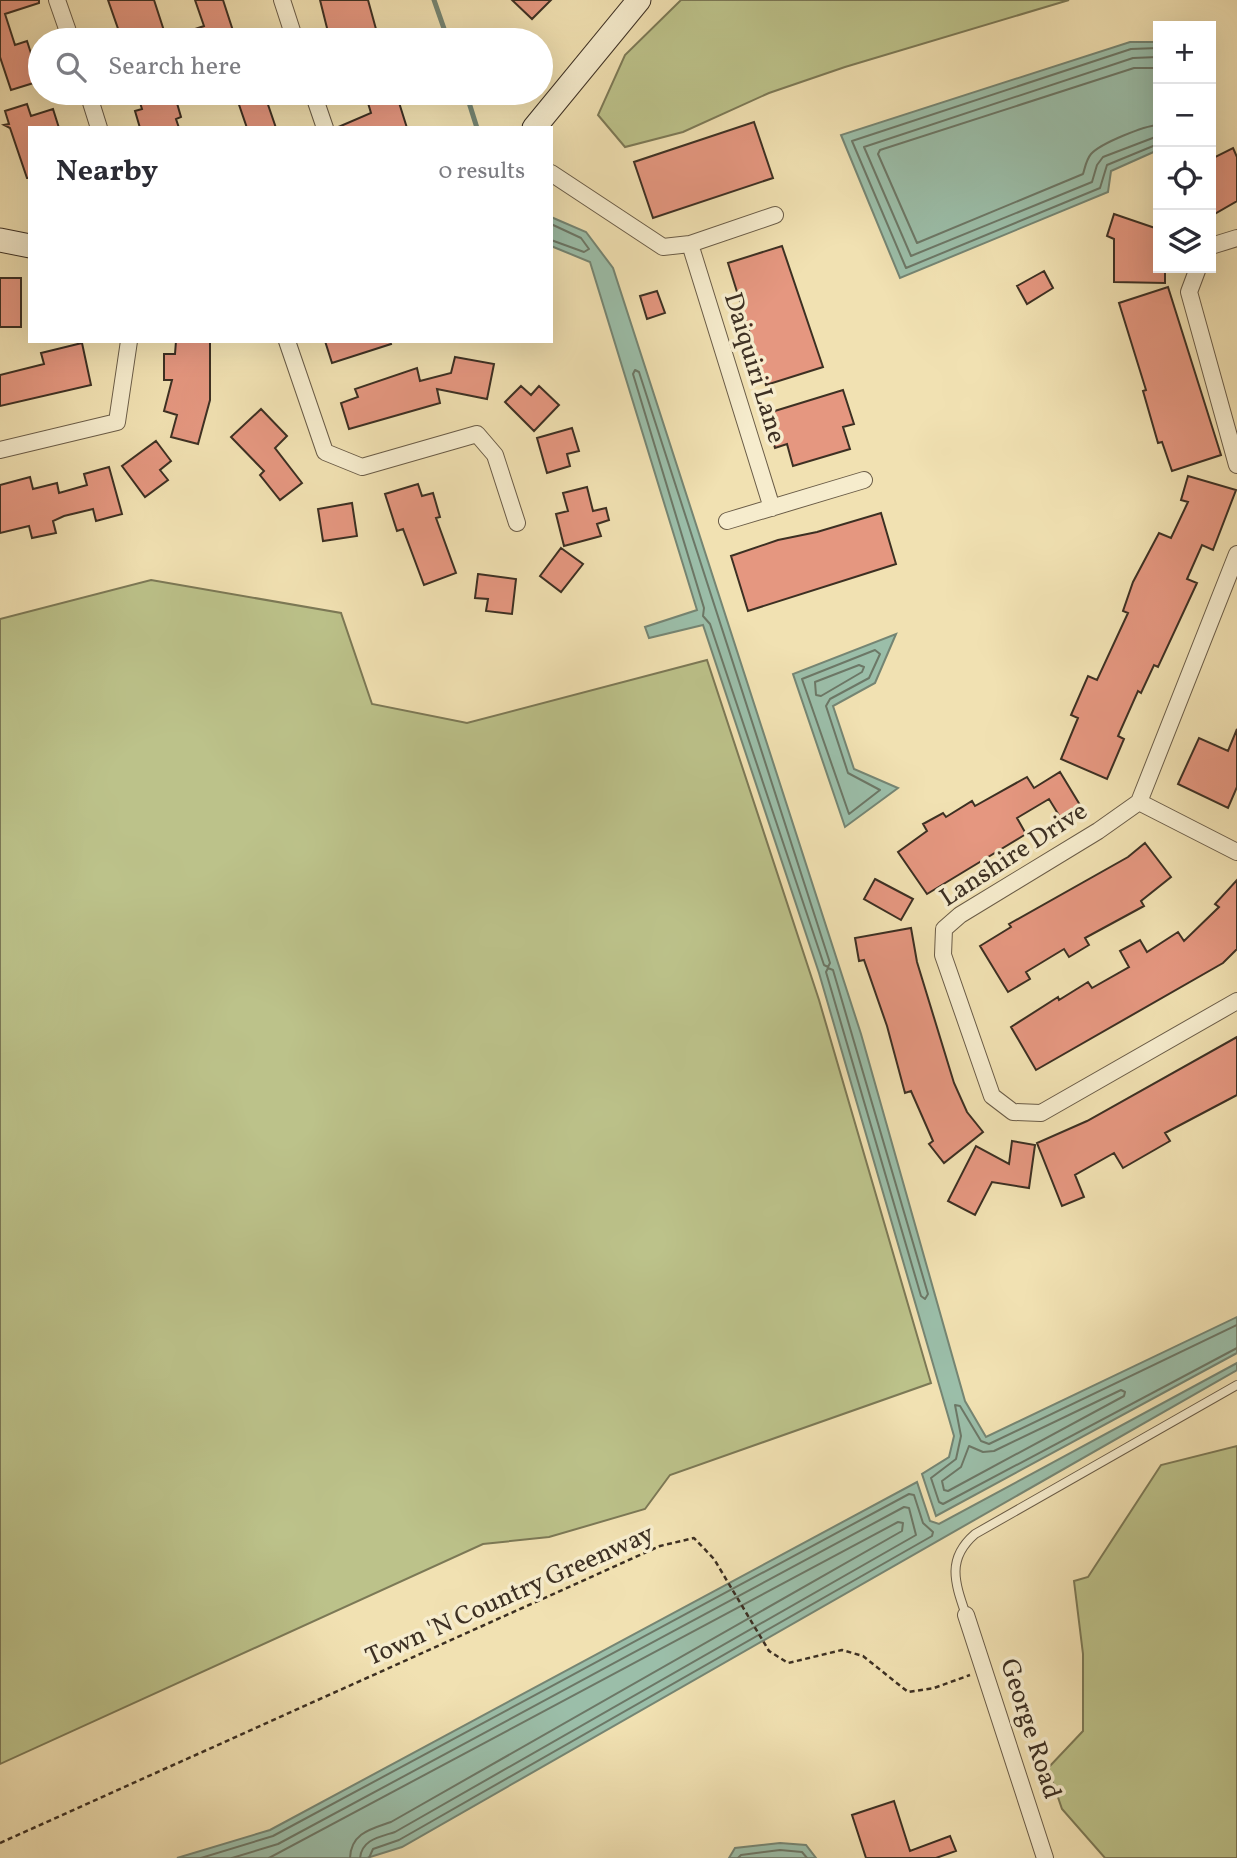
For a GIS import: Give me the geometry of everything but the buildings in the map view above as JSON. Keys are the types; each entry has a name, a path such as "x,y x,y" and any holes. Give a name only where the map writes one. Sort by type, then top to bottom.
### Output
{"street":[{"path":"57,0 67,28"},
{"path":"282,0 291,28"},
{"path":"553,105 639,0"},
{"path":"92,105 98,126"},
{"path":"317,105 324,126"},
{"path":"536,126 553,105"},
{"path":"553,174 663,247 690,244 775,215"},
{"path":"1216,244 1237,238"},
{"path":"0,240 28,246"},
{"name":"Daiquiri Lane","path":"690,244 772,508"},
{"path":"1196,273 1189,292 1237,465"},
{"path":"0,450 117,422 129,343"},
{"path":"288,343 325,452 362,467 477,434 495,455 517,523"},
{"path":"727,521 864,480"},
{"path":"1237,554 1139,802 1237,852"},
{"name":"Lanshire Drive","path":"1139,802 1098,831 960,915 944,929 943,954 992,1096 1013,1112 1041,1113 1237,1001"},
{"name":"George Road","path":"966,1615 1045,1858"}],"lane":[{"path":"966,1615 954,1569 962,1545 975,1534 1237,1385"}],"path":[{"name":"Town 'N Country Greenway","path":"0,1843 660,1546 694,1538 714,1559 769,1651 788,1663 842,1650 863,1656 908,1692 934,1688 985,1670"}],"green space":[{"path":"681,0 1069,0 845,67 769,93 683,132 625,147 598,115 625,55"},
{"path":"151,580 341,613 372,704 467,723 707,660 819,1000 931,1383 670,1475 645,1509 549,1537 483,1544 0,1764 0,619"},
{"path":"1237,1446 1237,1858 1105,1858 1062,1809 1048,1768 1083,1731 1083,1654 1074,1581 1088,1577 1161,1465"}],"water":[{"path":"1130,42 1153,42 1153,152 1111,171 1108,192 900,278 841,135"},
{"path":"553,218 586,232 613,268 861,1034 965,1401 986,1437 1237,1317 1237,1353 936,1516 922,1474 949,1457 954,1436 819,973 703,625 649,638 645,627 697,610 590,262 553,247"},
{"path":"896,634 875,683 833,706 854,769 898,788 845,827 793,674"},
{"path":"1237,1363 1237,1370 402,1847 367,1858 177,1858 270,1830 917,1482 930,1521 939,1524"},
{"path":"780,1843 806,1845 816,1858 729,1858 735,1848"}],"waterway":[{"path":"434,0 444,28"},
{"path":"470,105 476,126"}]}
